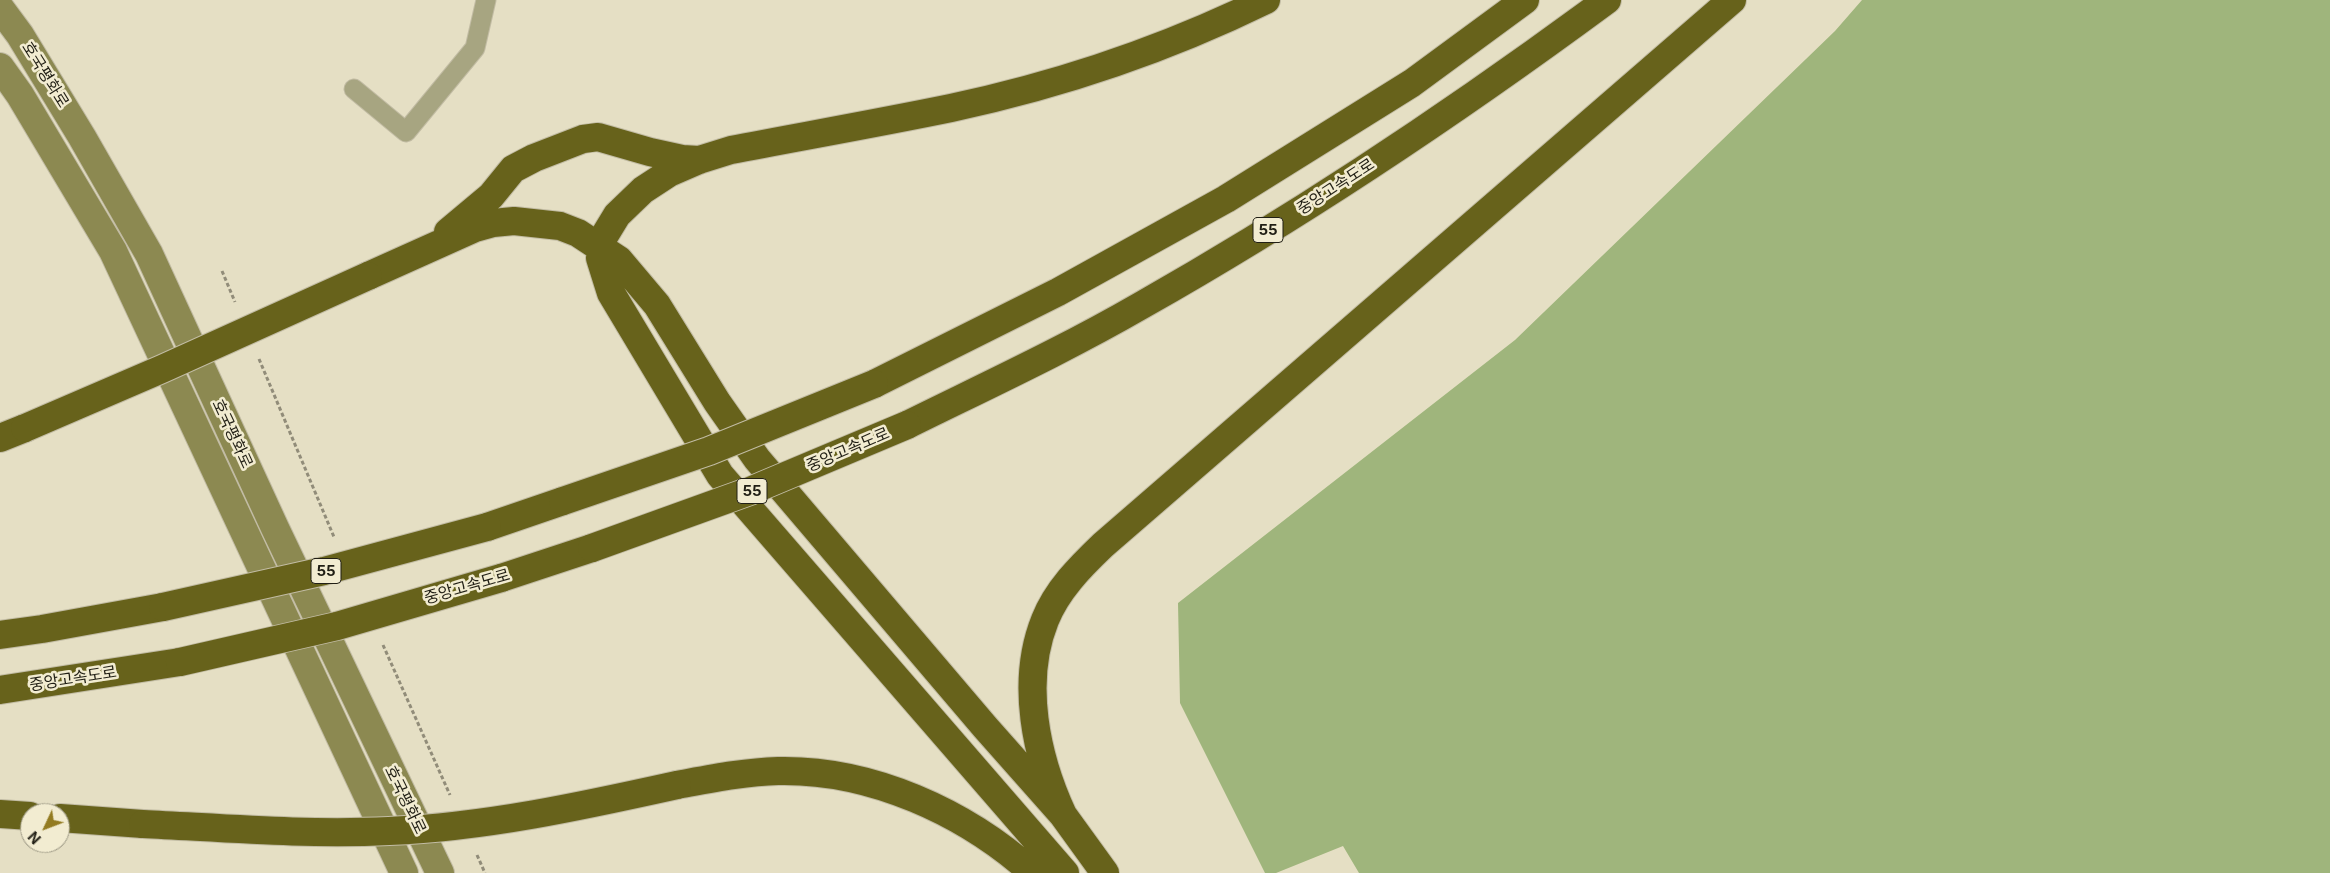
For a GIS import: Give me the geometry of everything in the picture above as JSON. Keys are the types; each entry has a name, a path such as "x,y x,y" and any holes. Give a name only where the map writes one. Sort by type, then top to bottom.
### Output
{"highway":[{"path":"1065,873 720,475 611,293 600,258 601,248 607,230 617,215 643,190 669,173 699,160 731,150 952,108 1030,88 1104,66 1174,42 1266,0"},
{"name":"55","path":"0,635 163,607 324,571 487,527 709,451 874,384 1058,292 1226,199 1412,83 1525,0"},
{"name":"중앙고속도로","path":"0,690 180,662 337,626 501,578 592,548 750,492 907,425 1140,307 1216,263 1345,182 1506,74 1607,0"},
{"path":"1064,815 1044,766 1034,703 1032,672 1036,646 1045,619 1072,575 1102,545 1732,0"},
{"path":"412,256 443,236 469,215 491,196 513,169 566,144 598,137 650,152 682,159 699,160"},
{"path":"0,438 162,369 475,228 493,223 514,221 560,226 578,233 619,260 657,305 717,402 757,459 985,727 1064,815 1105,873"},
{"path":"70,819 281,831 390,831 436,828 548,812 677,785 747,773 808,772 864,781 929,805 973,827 1011,853 1033,873"},
{"path":"0,814 20,815"}],"main road":[{"name":"호국평화로","path":"0,8 20,35 82,137 149,254 275,528 440,873"},
{"name":"호국평화로","path":"0,67 20,95 113,251 404,873"}],"lane":[{"path":"354,89 406,132 475,48 486,0"}],"green space":[{"path":"1862,0 2330,0 2330,873 1359,873 1343,846 1276,873 1265,873 1180,703 1178,603 1515,340 1835,31"}]}
